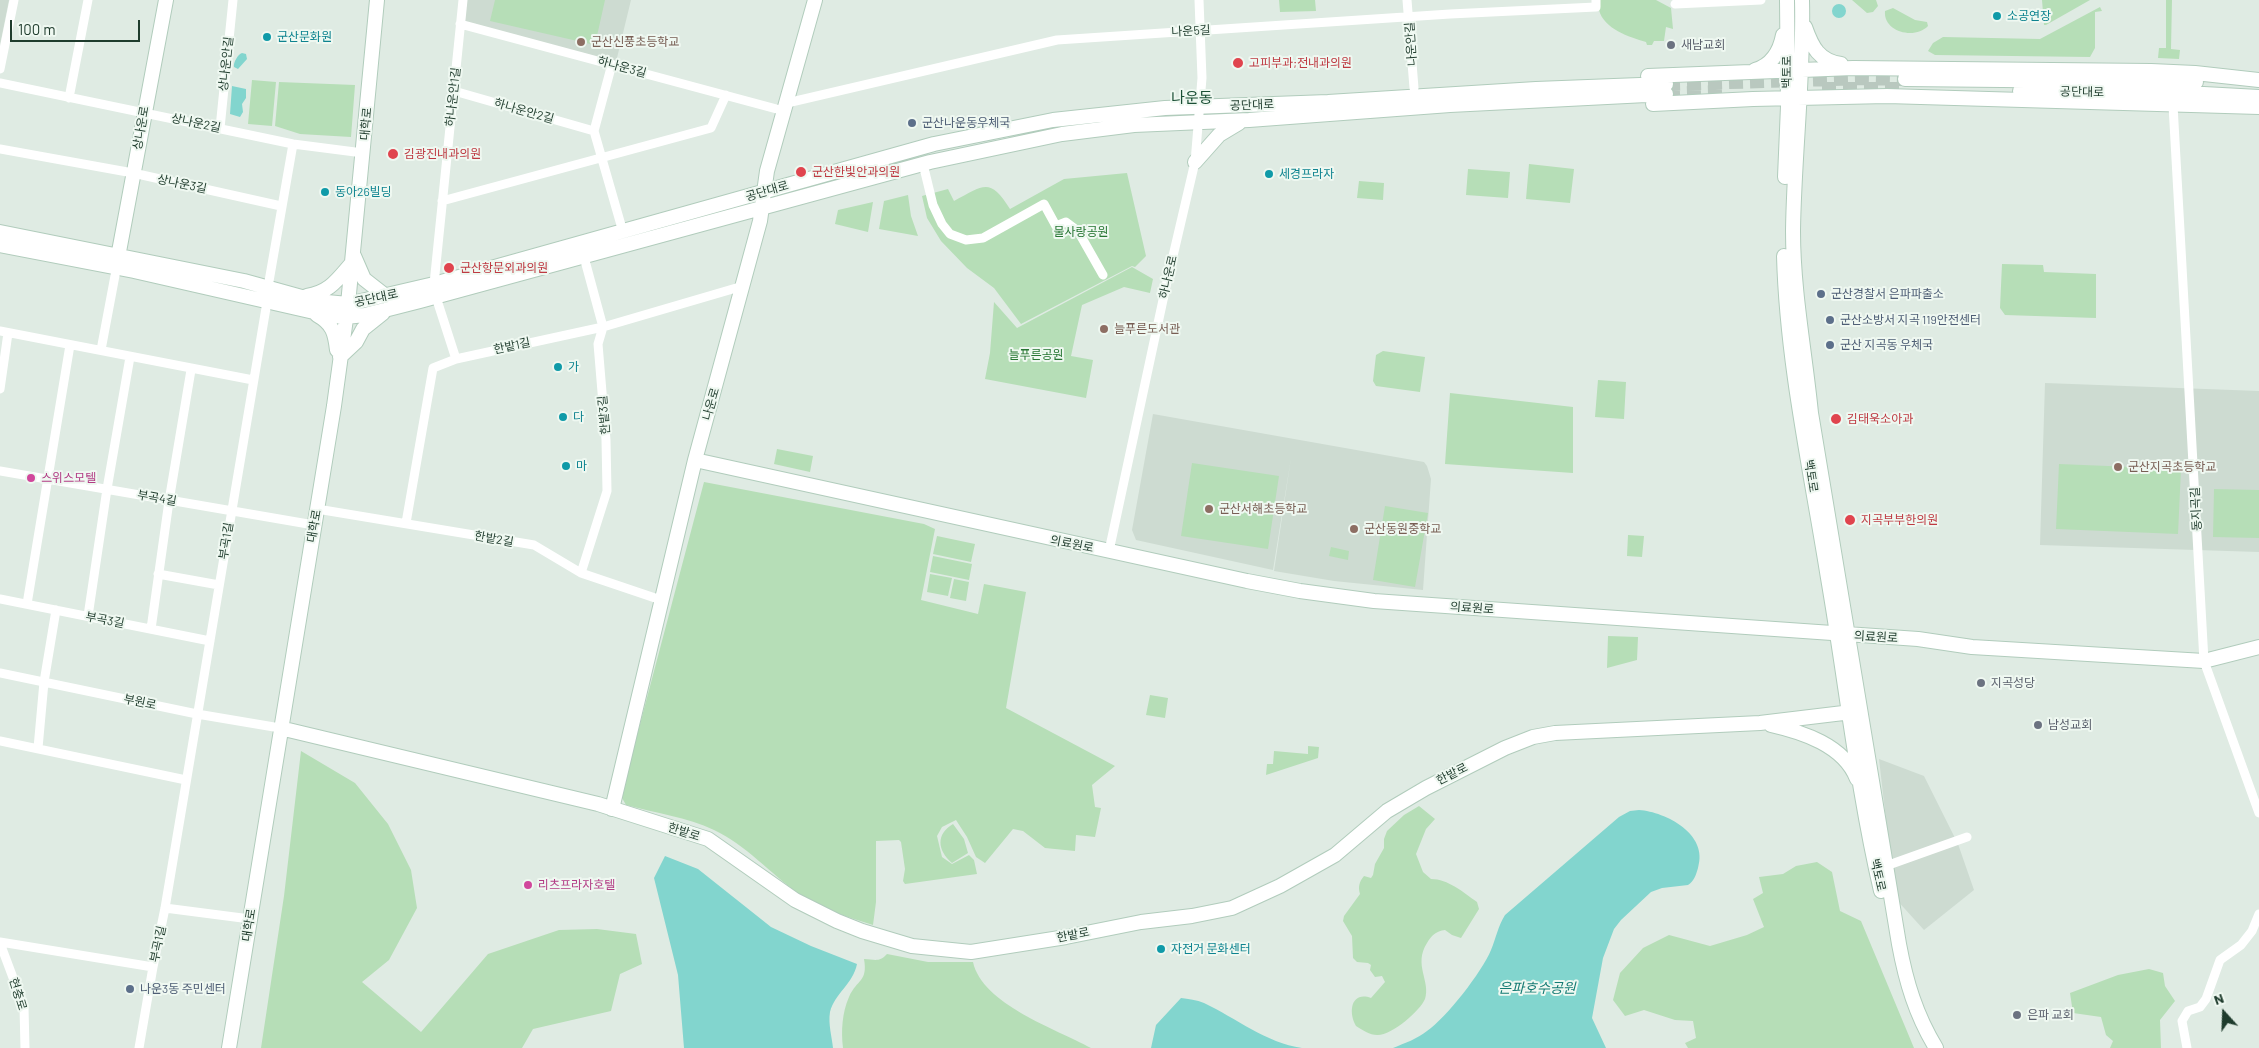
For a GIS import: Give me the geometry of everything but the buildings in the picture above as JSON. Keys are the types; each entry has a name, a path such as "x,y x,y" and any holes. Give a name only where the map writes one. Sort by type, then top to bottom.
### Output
{"street":[{"path":"0,69 14,0"},
{"path":"69,98 88,0"},
{"name":"상나운로","path":"118,262 166,0"},
{"name":"상나운안길","path":"220,128 233,0"},
{"name":"대학로","path":"229,1048 317,509 347,311 377,0"},
{"name":"하나운안1길","path":"435,291 442,201 463,0"},
{"name":"나운로","path":"612,809 695,460 744,286 763,207 768,171 815,0"},
{"name":"하나운로","path":"1109,551 1166,286 1196,162 1202,78 1199,0"},
{"name":"나운안길","path":"1407,0 1414,88"},
{"name":"나운5길","path":"785,107 1050,41 1102,36 1596,7 1596,0"},
{"path":"1674,4 1761,0"},
{"path":"1749,72 1766,66 1776,55 1783,36 1787,3"},
{"name":"백토로","path":"1787,3 1794,70"},
{"path":"1802,7 1810,39 1820,56 1832,63 1879,68"},
{"name":"백토로","path":"1802,7 1794,70 1793,98 1794,279 1854,712 1881,868"},
{"name":"하나운3길","path":"460,24 726,95 785,107"},
{"path":"612,64 594,131 623,232"},
{"path":"1277,104 1414,88 1794,70 1879,68 2160,72 2195,73 2259,80"},
{"name":"공단대로","path":"2259,85 2192,82 1905,84 2166,92 2259,97"},
{"name":"상나운2길","path":"0,83 293,144 363,153"},
{"name":"공단대로","path":"0,232 310,312 347,311 389,303 584,257 924,164 1062,134 1134,125 1249,120 1666,89 1536,89 1277,104 1200,106 1113,112 991,131 934,144 623,232 435,291"},
{"name":"하나운안2길","path":"454,91 594,131"},
{"path":"442,201 711,128 726,95"},
{"path":"1196,162 1219,134 1236,124 1249,120 1438,115 1748,99 1888,96 2259,107"},
{"name":"백토로","path":"1793,98 1786,149 1784,202 1785,295 1798,396 1843,635"},
{"path":"1748,99 1765,102 1777,110 1784,126 1786,149"},
{"name":"동지곡길","path":"2174,105 2204,662 2259,814"},
{"path":"268,287 293,144"},
{"name":"상나운3길","path":"0,149 133,173 281,206"},
{"path":"924,164 937,214 950,234 966,240 983,238 1044,204 1056,226 1066,222 1078,231 1103,275"},
{"name":"공단대로","path":"0,245 268,287 347,311"},
{"name":"한밭3길","path":"581,573 607,491 606,440 598,344 604,327 584,257"},
{"path":"302,297 322,294 336,282 352,258 364,279 389,303 363,329 356,342 340,360"},
{"path":"101,350 118,262"},
{"name":"한밭1길","path":"406,523 433,368 456,358 604,327 744,286"},
{"path":"435,291 456,358"},
{"name":"부곡1길","path":"139,1048 165,908 267,302"},
{"path":"310,312 328,321 335,335 340,360"},
{"path":"0,388 4,332 70,346 101,350 190,370 253,380"},
{"path":"27,604 46,479 70,346"},
{"path":"88,616 106,489 130,357"},
{"path":"151,629 190,370"},
{"name":"의료원로","path":"695,460 1300,591 1374,601 1918,639 1972,647 2204,662 2259,647"},
{"name":"부곡4길","path":"0,471 314,525"},
{"name":"한밭2길","path":"317,509 534,545 581,573 661,600"},
{"path":"158,574 219,585"},
{"name":"부곡3길","path":"0,599 210,641"},
{"path":"38,748 44,682 56,610"},
{"name":"부원로","path":"0,673 197,714 280,728"},
{"name":"백토로","path":"1854,712 1862,794 1913,1002 1919,1019 1936,1048"},
{"name":"한밭로","path":"280,728 612,809 708,839 795,900 862,931 922,948 971,952 1232,908 1280,886 1335,855 1387,811 1426,788 1505,748 1534,737 1555,733 1760,723 1854,712"},
{"path":"1760,723 1793,730 1817,739 1850,767 1862,794"},
{"path":"0,741 186,780"},
{"path":"1881,868 1967,837"},
{"path":"165,908 250,919"},
{"path":"2187,1048 2182,1021 2188,1011 2200,1007 2203,1003 2220,960 2241,945 2252,932 2259,914"},
{"path":"0,942 153,967"},
{"name":"현충로","path":"0,942 24,1007 25,1048"}],"shaded area":[{"path":"0,0 9,0 0,45"},
{"name":"군산신풍초등학교","path":"467,0 631,0 616,62 464,23"},
{"name":"군산지곡초등학교","path":"2045,383 2259,391 2259,552 2040,545"},
{"path":"1153,414 1424,462 1431,479 1423,590 1334,581 1274,571 1291,458 1273,570 1136,540 1132,530"},
{"path":"1879,759 1924,776 1958,844 1974,890 1924,930 1895,898"}],"green space":[{"path":"495,0 605,0 595,45 490,21"},
{"path":"1279,0 1315,0 1316,11 1280,12"},
{"path":"1600,0 1656,0 1671,8 1673,29 1666,27 1664,41 1654,41 1652,45 1647,45 1646,42 1618,31 1606,22 1599,10"},
{"path":"1852,0 1876,0 1878,6 1873,12 1867,13"},
{"path":"2042,0 2090,0 2044,25"},
{"path":"2166,0 2172,0 2171,49 2180,50 2179,59 2158,58 2159,48 2166,48"},
{"path":"2100,7 2102,11 2095,12 2095,48 2090,57 1935,55 1928,51 1933,43 1943,37 2040,39"},
{"path":"1893,8 1915,20 1927,22 1928,26 1916,33 1901,32 1894,29 1886,18 1885,11"},
{"path":"252,80 276,82 272,126 248,124"},
{"path":"279,82 355,85 351,137 300,134 275,126"},
{"path":"1529,164 1574,169 1570,203 1526,199"},
{"path":"1468,169 1510,172 1508,198 1466,195"},
{"name":"물사랑공원","path":"1127,173 1146,256 1135,267 1132,266 1021,324 994,288 967,268 941,241 927,218 922,196 948,189 954,201 973,191 986,187 997,192 1010,209 1064,179"},
{"path":"1359,181 1384,183 1383,200 1357,198"},
{"path":"908,195 911,216 918,236 879,229 884,201"},
{"path":"873,202 868,232 835,224 838,210"},
{"path":"2002,264 2043,265 2044,272 2096,274 2096,318 2005,315 2000,308"},
{"name":"늘푸른공원","path":"1132,267 1153,279 1150,293 1124,287 1082,305 1071,356 1093,360 1086,398 985,379 990,353 994,302 1017,328"},
{"path":"1383,351 1425,357 1420,392 1376,386 1373,381 1376,355"},
{"path":"1598,380 1626,382 1624,419 1595,417"},
{"path":"1450,393 1573,407 1573,473 1445,464"},
{"path":"777,449 813,456 810,472 774,464"},
{"path":"1192,463 1279,476 1268,549 1181,536"},
{"path":"2059,464 2181,469 2178,534 2056,529"},
{"path":"704,482 924,524 935,529 921,600 978,614 984,584 1026,592 1006,708 1115,766 1092,785 1095,807 1101,808 1095,837 1076,835 1075,851 1045,848 1023,831 1013,829 985,863 976,857 967,837 956,820 942,827 937,836 942,857 952,864 969,855 974,860 977,874 905,884 903,881 905,869 901,842 899,840 876,841 876,902 873,925 835,912 807,899 737,844 714,830 682,818 626,805 621,796"},
{"path":"2214,489 2259,490 2259,538 2213,537"},
{"path":"1385,506 1428,513 1415,587 1373,580"},
{"path":"1628,535 1644,536 1642,557 1627,556"},
{"path":"937,536 975,544 971,562 933,554"},
{"path":"1331,547 1349,551 1348,560 1329,556"},
{"path":"933,556 972,564 969,580 930,572"},
{"path":"930,574 952,578 948,596 927,592"},
{"path":"954,579 969,582 966,601 950,598"},
{"path":"1608,636 1638,637 1637,660 1607,668"},
{"path":"1150,695 1168,698 1165,718 1146,715"},
{"path":"1308,746 1319,747 1318,758 1266,775 1267,764 1273,764 1274,751 1308,754"},
{"path":"301,751 355,783 388,824 411,870 417,908 389,960 362,982 421,1032 488,954 559,930 597,929 636,934 642,964 620,974 611,1011 533,1029 522,1048 261,1048 284,896"},
{"path":"1419,806 1435,819 1426,829 1416,854 1423,872 1431,879 1443,881 1461,890 1477,902 1479,909 1461,938 1445,930 1436,933 1430,938 1423,951 1422,958 1426,986 1425,999 1417,1010 1397,1027 1383,1034 1374,1035 1356,1026 1352,1015 1353,1004 1359,997 1371,998 1385,982 1382,976 1375,977 1370,970 1371,965 1357,962 1353,958 1352,936 1343,921 1344,916 1360,894 1359,885 1362,878 1364,876 1371,878 1373,875 1375,864 1384,848 1384,839 1387,831 1404,815"},
{"path":"953,824 964,839 968,853 952,863 943,853 940,842 944,832"},
{"path":"1817,862 1832,872 1840,911 1861,921 1914,1048 1688,1048 1685,1043 1696,1038 1693,1021 1675,1020 1644,1010 1625,1016 1613,1000 1620,973 1643,948 1669,935 1710,946 1747,935 1764,927 1753,899 1763,893 1759,877 1783,874 1796,866"},
{"path":"887,954 928,962 973,962 979,977 1005,1003 1041,1024 1091,1048 843,1048 843,1016 852,991 863,976 864,959 879,960"},
{"path":"2149,969 2163,973 2165,986 2175,1001 2160,1020 2161,1048 2110,1048 2113,1041 2106,1035 2101,1017 2073,1013 2070,993 2118,975"}],"water":[{"path":"1836,4 1842,4 1846,11 1842,18 1836,18 1832,14 1832,8"},
{"path":"242,53 246,54 247,59 238,69 234,67 234,63"},
{"path":"232,86 246,89 246,98 242,104 243,112 240,117 230,114"},
{"name":"은파호수공원","path":"1639,810 1661,815 1683,827 1697,845 1700,856 1696,873 1688,885 1662,888 1651,892 1614,929 1603,958 1592,1018 1606,1048 1393,1048 1423,1034 1444,1016 1480,970 1491,950 1505,915 1619,817 1630,811"},
{"path":"665,856 698,869 771,927 811,946 857,964 852,977 832,1005 830,1012 833,1048 684,1048 678,975 654,878"},
{"path":"1181,998 1204,1003 1264,1036 1302,1048 1151,1048 1156,1025"}],"tunnel":[{"path":"1666,84 1865,78 1905,79"},
{"path":"1822,89 1904,89"},
{"path":"1666,94 1725,92"}],"place":[{"name":"소공연장","path":"1997,16"},
{"name":"군산문화원","path":"267,37"},
{"name":"군산신풍초등학교","path":"581,42"},
{"name":"새남교회","path":"1671,45"},
{"name":"고피부과;전내과의원","path":"1238,63"},
{"name":"군산나운동우체국","path":"912,123"},
{"name":"김광진내과의원","path":"393,154"},
{"name":"군산한빛안과의원","path":"801,172"},
{"name":"세경프라자","path":"1269,174"},
{"name":"동아26빌딩","path":"325,192"},
{"name":"군산항문외과의원","path":"449,268"},
{"name":"군산경찰서 은파파출소","path":"1821,294"},
{"name":"군산소방서 지곡 119안전센터","path":"1830,320"},
{"name":"늘푸른도서관","path":"1104,329"},
{"name":"군산 지곡동 우체국","path":"1830,345"},
{"name":"가","path":"558,367"},
{"name":"다","path":"563,417"},
{"name":"김태욱소아과","path":"1836,419"},
{"name":"마","path":"566,466"},
{"name":"군산지곡초등학교","path":"2118,467"},
{"name":"스위스모텔","path":"31,478"},
{"name":"군산서해초등학교","path":"1209,509"},
{"name":"지곡부부한의원","path":"1850,520"},
{"name":"군산동원중학교","path":"1354,529"},
{"name":"지곡성당","path":"1981,683"},
{"name":"남성교회","path":"2038,725"},
{"name":"리츠프라자호텔","path":"528,885"},
{"name":"자전거 문화센터","path":"1161,949"},
{"name":"나운3동 주민센터","path":"130,989"},
{"name":"은파 교회","path":"2017,1015"}],"district":[{"name":"나운동","path":"1192,98"}]}
